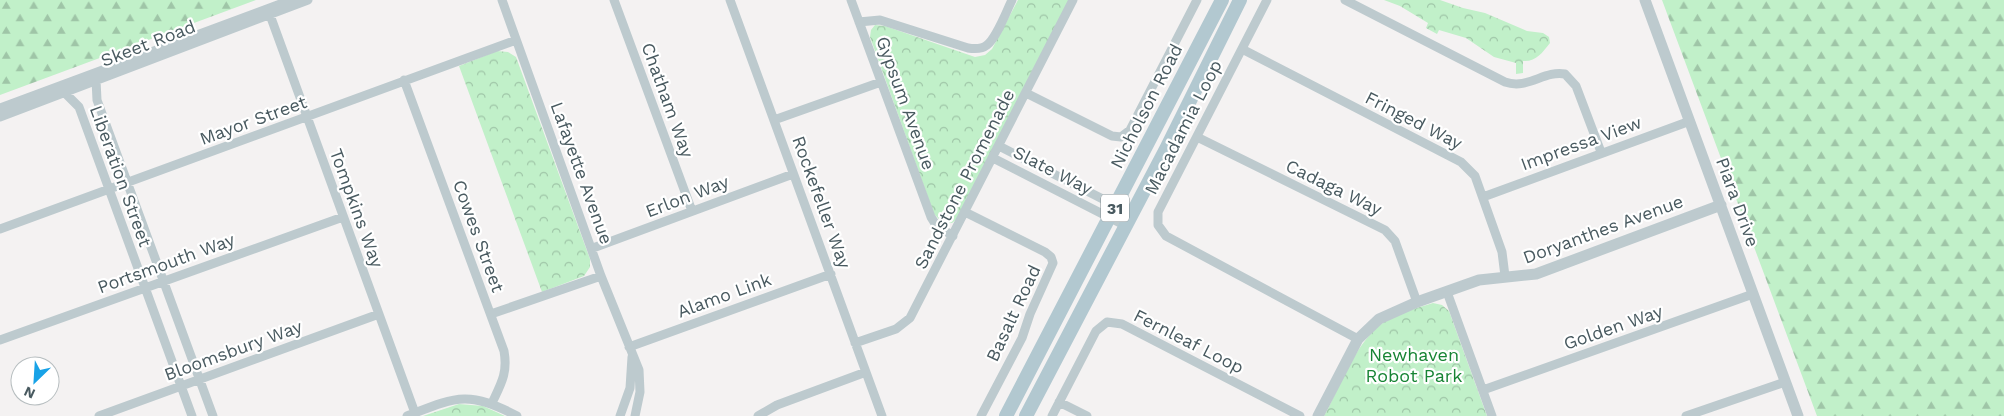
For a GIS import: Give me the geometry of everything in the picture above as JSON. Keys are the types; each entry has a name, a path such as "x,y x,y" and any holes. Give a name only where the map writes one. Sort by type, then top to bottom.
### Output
{"main road":[{"name":"Nicholson Road","path":"1006,416 1222,0"},
{"name":"Nicholson Road","path":"1026,416 1129,220 1240,0"}],"street":[{"name":"Skeet Road","path":"0,108 291,0"},
{"name":"Skeet Road","path":"0,117 308,0"},
{"name":"Lafayette Avenue","path":"502,0 601,276 630,352 639,370 639,402 635,416"},
{"name":"Chatham Way","path":"614,0 692,211"},
{"name":"Rockefeller Way","path":"730,0 882,416"},
{"name":"Gypsum Avenue","path":"851,0 931,218 936,225 953,236"},
{"path":"859,22 880,20 968,48 978,49 986,46 992,39 1012,0"},
{"name":"Sandstone Promenade","path":"856,343 896,329 910,318 1074,0"},
{"path":"1026,93 1112,136 1124,136 1130,130 1197,0"},
{"name":"Macadamia Loop","path":"1267,0 1158,212 1158,225 1166,236 1358,339"},
{"path":"1345,0 1505,82 1522,84 1552,74 1565,74 1576,86 1601,152"},
{"name":"Piara Drive","path":"1645,0 1798,416"},
{"name":"Tompkins Way","path":"270,15 378,314 411,414"},
{"name":"Mayor Street","path":"0,229 516,40"},
{"name":"Fringed Way","path":"1242,49 1461,162 1475,176 1502,252 1505,276"},
{"name":"Liberation Street","path":"96,80 97,100 213,416"},
{"name":"Cowes Street","path":"404,80 504,351 506,366 502,382 492,403"},
{"path":"774,120 881,82"},
{"name":"Liberation Street","path":"64,92 78,105 192,416"},
{"name":"Impressa View","path":"1483,197 1601,152 1690,121"},
{"name":"Cadaga Way","path":"1197,137 1385,230 1395,241 1417,302"},
{"name":"Slate Way","path":"998,146 1129,220"},
{"name":"Slate Way","path":"993,158 1129,220"},
{"name":"Erlon Way","path":"592,248 793,174"},
{"name":"Doryanthes Avenue","path":"1318,416 1358,339 1379,319 1417,302 1479,280 1536,274 1721,205"},
{"name":"Basalt Road","path":"965,212 1045,252 1051,257 1053,263 1030,314 1022,338 981,416"},
{"name":"Portsmouth Way","path":"0,340 343,217"},
{"name":"Alamo Link","path":"630,352 831,274"},
{"path":"491,314 601,276"},
{"path":"1447,292 1492,416"},
{"name":"Golden Way","path":"1482,390 1753,294"},
{"name":"Bloomsbury Way","path":"100,416 378,314"},
{"name":"Fernleaf Loop","path":"1052,416 1096,331 1108,322 1122,324 1300,416"},
{"name":"Lafayette Avenue","path":"620,416 628,396 630,352"},
{"path":"758,416 777,405 866,372"},
{"path":"1686,416 1785,382"},
{"path":"411,414 458,399 472,399 492,403 516,416"},
{"path":"1059,402 1087,416"}],"green space":[{"path":"0,0 256,0 0,95"},
{"path":"1018,0 1069,0 957,219 952,223 943,223 934,214 870,37 871,30 875,25 885,26 975,57 985,55 992,49"},
{"path":"1384,0 1440,0 1485,13 1527,31 1543,33 1549,37 1550,43 1532,60 1523,61 1523,73 1516,74 1516,63 1494,57 1466,38 1439,30 1437,34 1426,28 1428,23 1400,6"},
{"path":"1662,0 2004,0 2004,416 1817,416"},
{"path":"497,51 508,52 516,57 590,259 590,267 584,276 542,292 459,66"},
{"name":"Newhaven Robot Park","path":"1433,303 1442,305 1449,311 1487,416 1324,416 1355,355 1371,334 1380,325 1392,318"},
{"path":"459,404 483,406 505,416 423,416"}]}
